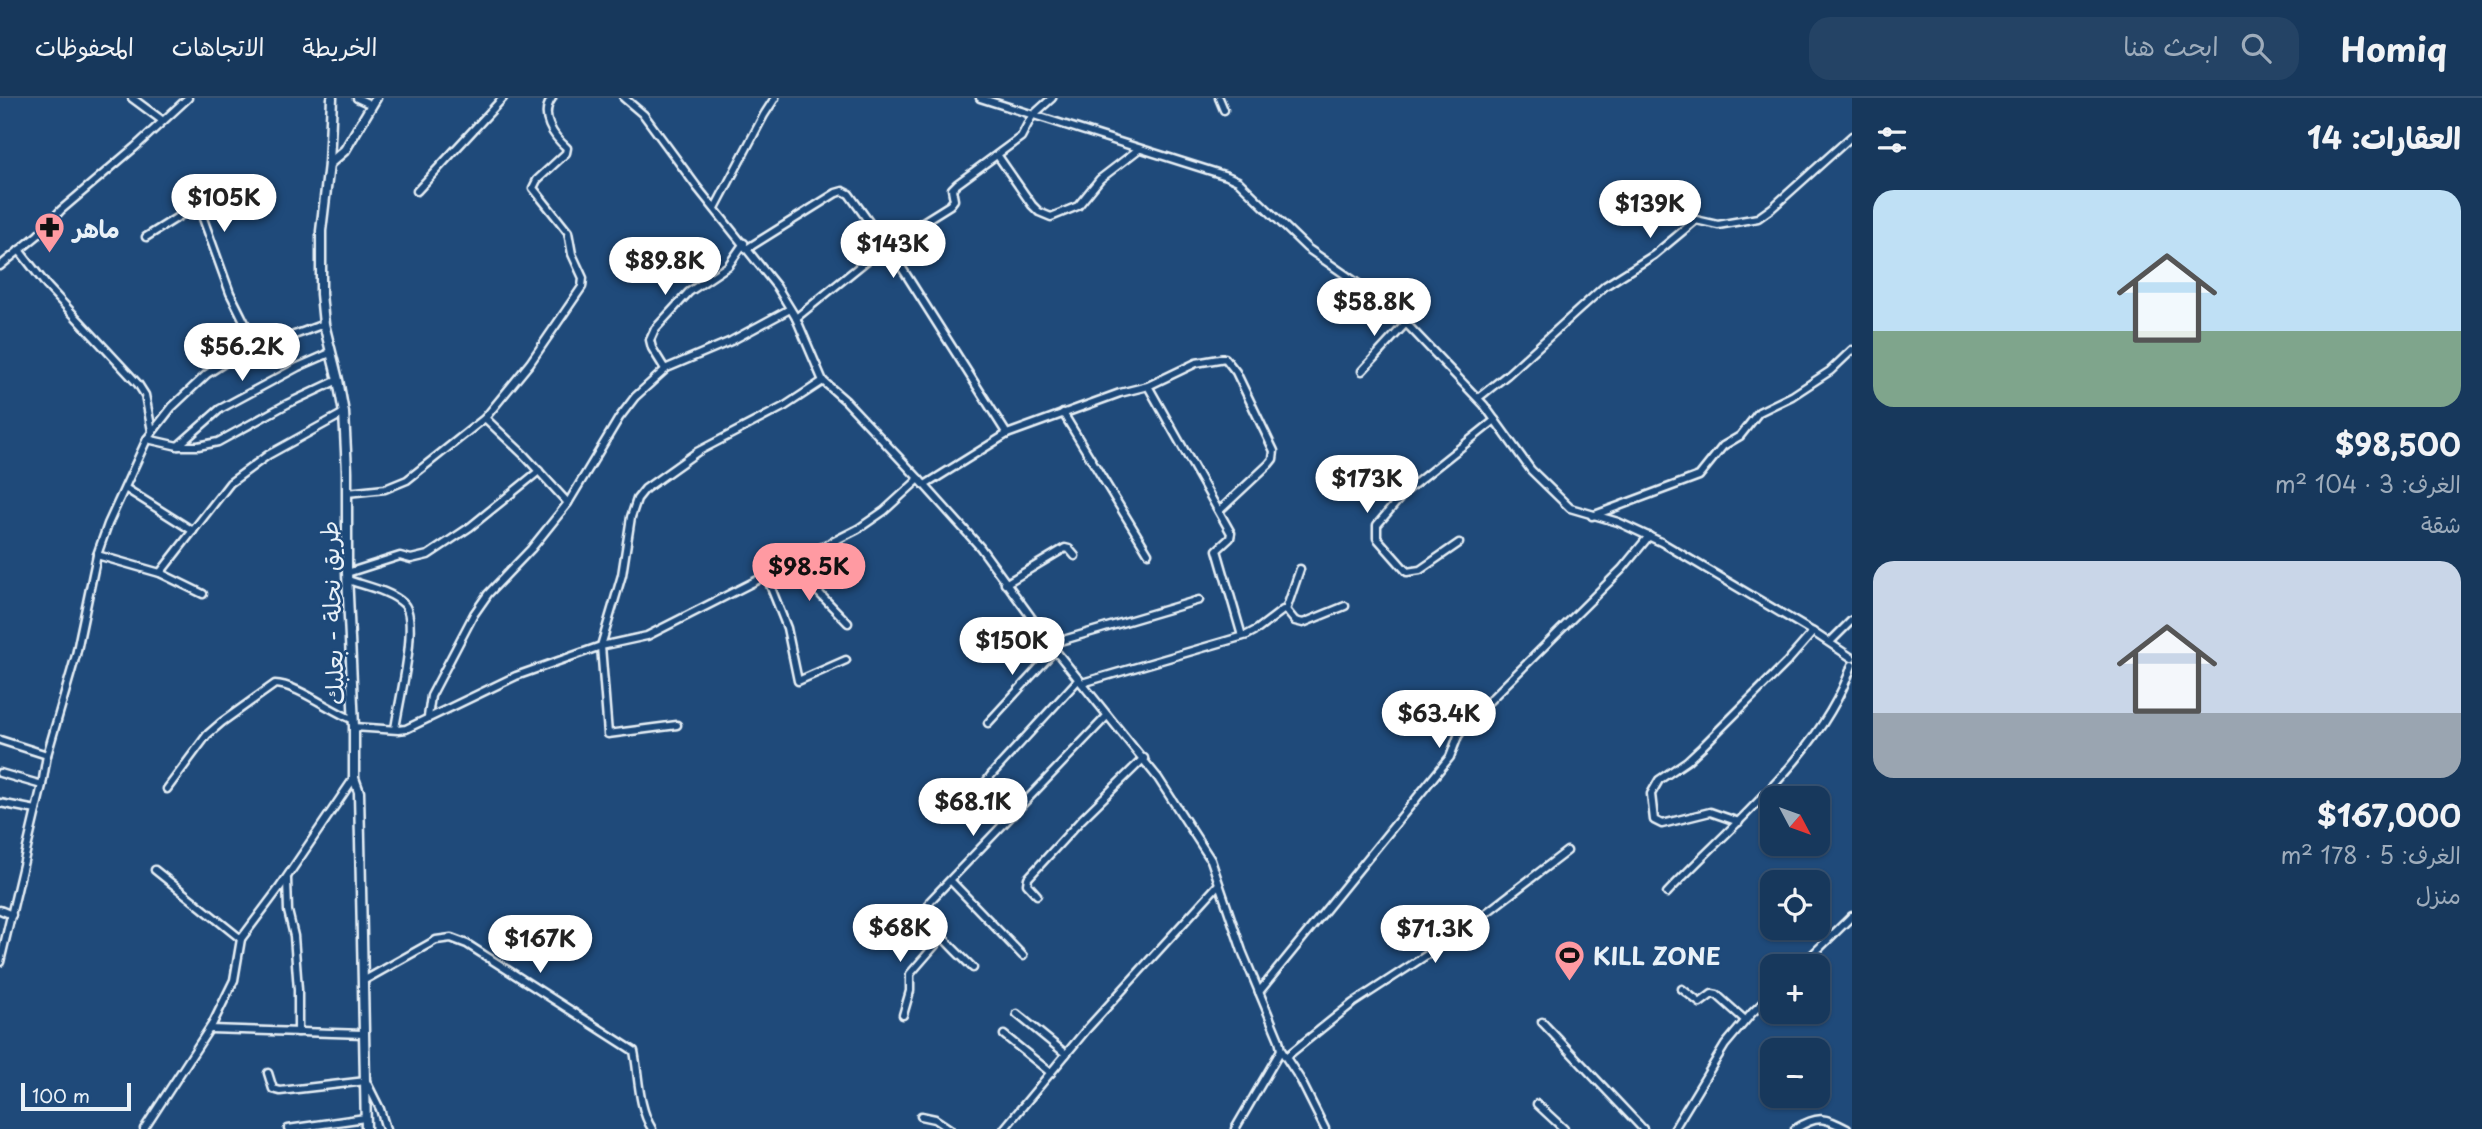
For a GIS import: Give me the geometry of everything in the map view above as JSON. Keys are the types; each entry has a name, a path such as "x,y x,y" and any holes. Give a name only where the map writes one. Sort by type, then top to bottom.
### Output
{"street":[{"path":"132,98 163,121"},
{"path":"0,266 38,235 61,210 188,98"},
{"name":"طريق نحلة - بعلبك","path":"332,98 329,164 321,231 321,294 324,324 344,413 354,778 359,792 366,1129"},
{"path":"329,164 345,150 374,102 357,98"},
{"path":"417,191 503,98"},
{"path":"347,492 385,489 407,480 485,418 530,363 583,283 572,254 568,232 533,188 537,180 566,153 567,148 554,137 546,116 547,105 552,98"},
{"path":"715,208 775,98"},
{"path":"980,98 1238,181 1307,248 1373,293 1406,323 1478,398 1531,470 1559,500 1570,508 1618,522 1649,536 1852,657"},
{"path":"796,318 886,245 950,205 954,200 952,189 1021,137 1032,116 1052,98"},
{"path":"1219,98 1224,110"},
{"path":"627,99 644,115 778,287 796,318 823,381 846,401 980,547 1055,650 1144,758 1210,860 1284,1054 1325,1129"},
{"path":"1478,398 1528,357 1605,286 1654,254 1696,220 1718,225 1758,218 1852,136"},
{"path":"998,156 1032,205 1039,212 1051,217 1078,206 1100,179 1139,149"},
{"path":"665,369 650,340 654,329 689,292 728,266 746,246 843,191 852,198 886,245 1007,434"},
{"path":"146,237 189,210 200,210 230,293 258,349"},
{"path":"19,250 47,286 138,384 145,395 152,431"},
{"path":"428,717 431,696 474,614 488,594 531,549 568,503 619,418 635,397 665,369 731,341 790,309"},
{"path":"1362,371 1406,323"},
{"path":"0,962 47,755 76,654 97,555 147,439 178,400 207,374 232,358 324,324"},
{"path":"1592,516 1699,476 1723,446 1740,436 1759,412 1792,396 1830,371 1852,351"},
{"path":"178,446 220,409 330,353"},
{"path":"925,485 1007,434 1148,386 1196,363 1225,358 1236,372 1274,455 1269,464 1220,510"},
{"path":"147,439 178,446 218,442 338,380"},
{"path":"677,725 608,734 601,646 622,575 633,508 645,489 697,452 785,406 823,381"},
{"path":"1148,386 1220,510 1231,535 1217,551 1242,636"},
{"path":"160,573 215,500 250,467 344,413"},
{"path":"1063,413 1148,553"},
{"path":"485,418 568,503"},
{"path":"1459,543 1420,570 1407,572 1377,538 1377,525 1406,491 1495,420"},
{"path":"348,576 400,556 411,559 428,555 470,527 539,471"},
{"path":"167,789 207,735 275,684 290,686 354,724 406,729 516,676 601,646 647,636 872,520 919,479"},
{"path":"125,488 192,531"},
{"path":"1259,992 1450,757 1461,730 1521,666 1622,569 1649,536"},
{"path":"1005,584 1065,548 1075,556"},
{"path":"97,555 160,573 203,594"},
{"path":"790,563 848,623"},
{"path":"960,818 991,775 1081,681 1242,636 1258,629 1286,610 1300,569"},
{"path":"766,575 787,628 798,681 846,660"},
{"path":"348,576 400,601 409,614 406,676 396,729"},
{"path":"1049,641 1060,641 1199,600"},
{"path":"1286,610 1296,621 1303,623 1345,606"},
{"path":"1830,642 1852,620"},
{"path":"1739,822 1710,812 1662,824 1654,820 1651,793 1658,780 1702,747 1786,663 1813,632"},
{"path":"988,723 1055,650"},
{"path":"1668,893 1782,776 1844,688 1852,665"},
{"path":"973,968 929,919 926,908 1107,716"},
{"path":"0,740 47,755"},
{"path":"1037,895 1027,884 1028,878 1082,819 1144,758"},
{"path":"0,773 42,785"},
{"path":"144,1129 210,1029 234,980 241,939 354,778"},
{"path":"0,803 36,810"},
{"path":"1235,1129 1284,1054 1353,1003 1456,936 1567,851"},
{"path":"155,870 241,939"},
{"path":"287,877 288,911 294,936 298,990 298,1032"},
{"path":"951,881 1023,956"},
{"path":"1004,1129 1066,1054 1218,885"},
{"path":"0,910 12,915"},
{"path":"1813,954 1852,916"},
{"path":"1842,926 1852,928"},
{"path":"903,1015 910,992 910,974 943,936"},
{"path":"363,981 436,940 451,938 467,944 634,1051 640,1099 652,1129"},
{"path":"1682,989 1700,1003 1712,994 1717,995 1745,1020"},
{"path":"1674,1129 1725,1045 1760,1006"},
{"path":"1017,1014 1066,1054"},
{"path":"1542,1023 1643,1129"},
{"path":"210,1029 364,1034"},
{"path":"1004,1035 1051,1073"},
{"path":"268,1073 273,1089 280,1091 366,1082 380,1109 386,1129"},
{"path":"1537,1104 1564,1129"},
{"path":"921,1116 935,1119 950,1129"},
{"path":"288,1129 365,1118"},
{"path":"1795,1129 1816,1118 1831,1121 1847,1129"}],"place":[{"name":"ماهر","path":"50,255"},
{"name":"KILL ZONE","path":"1570,982"}]}
